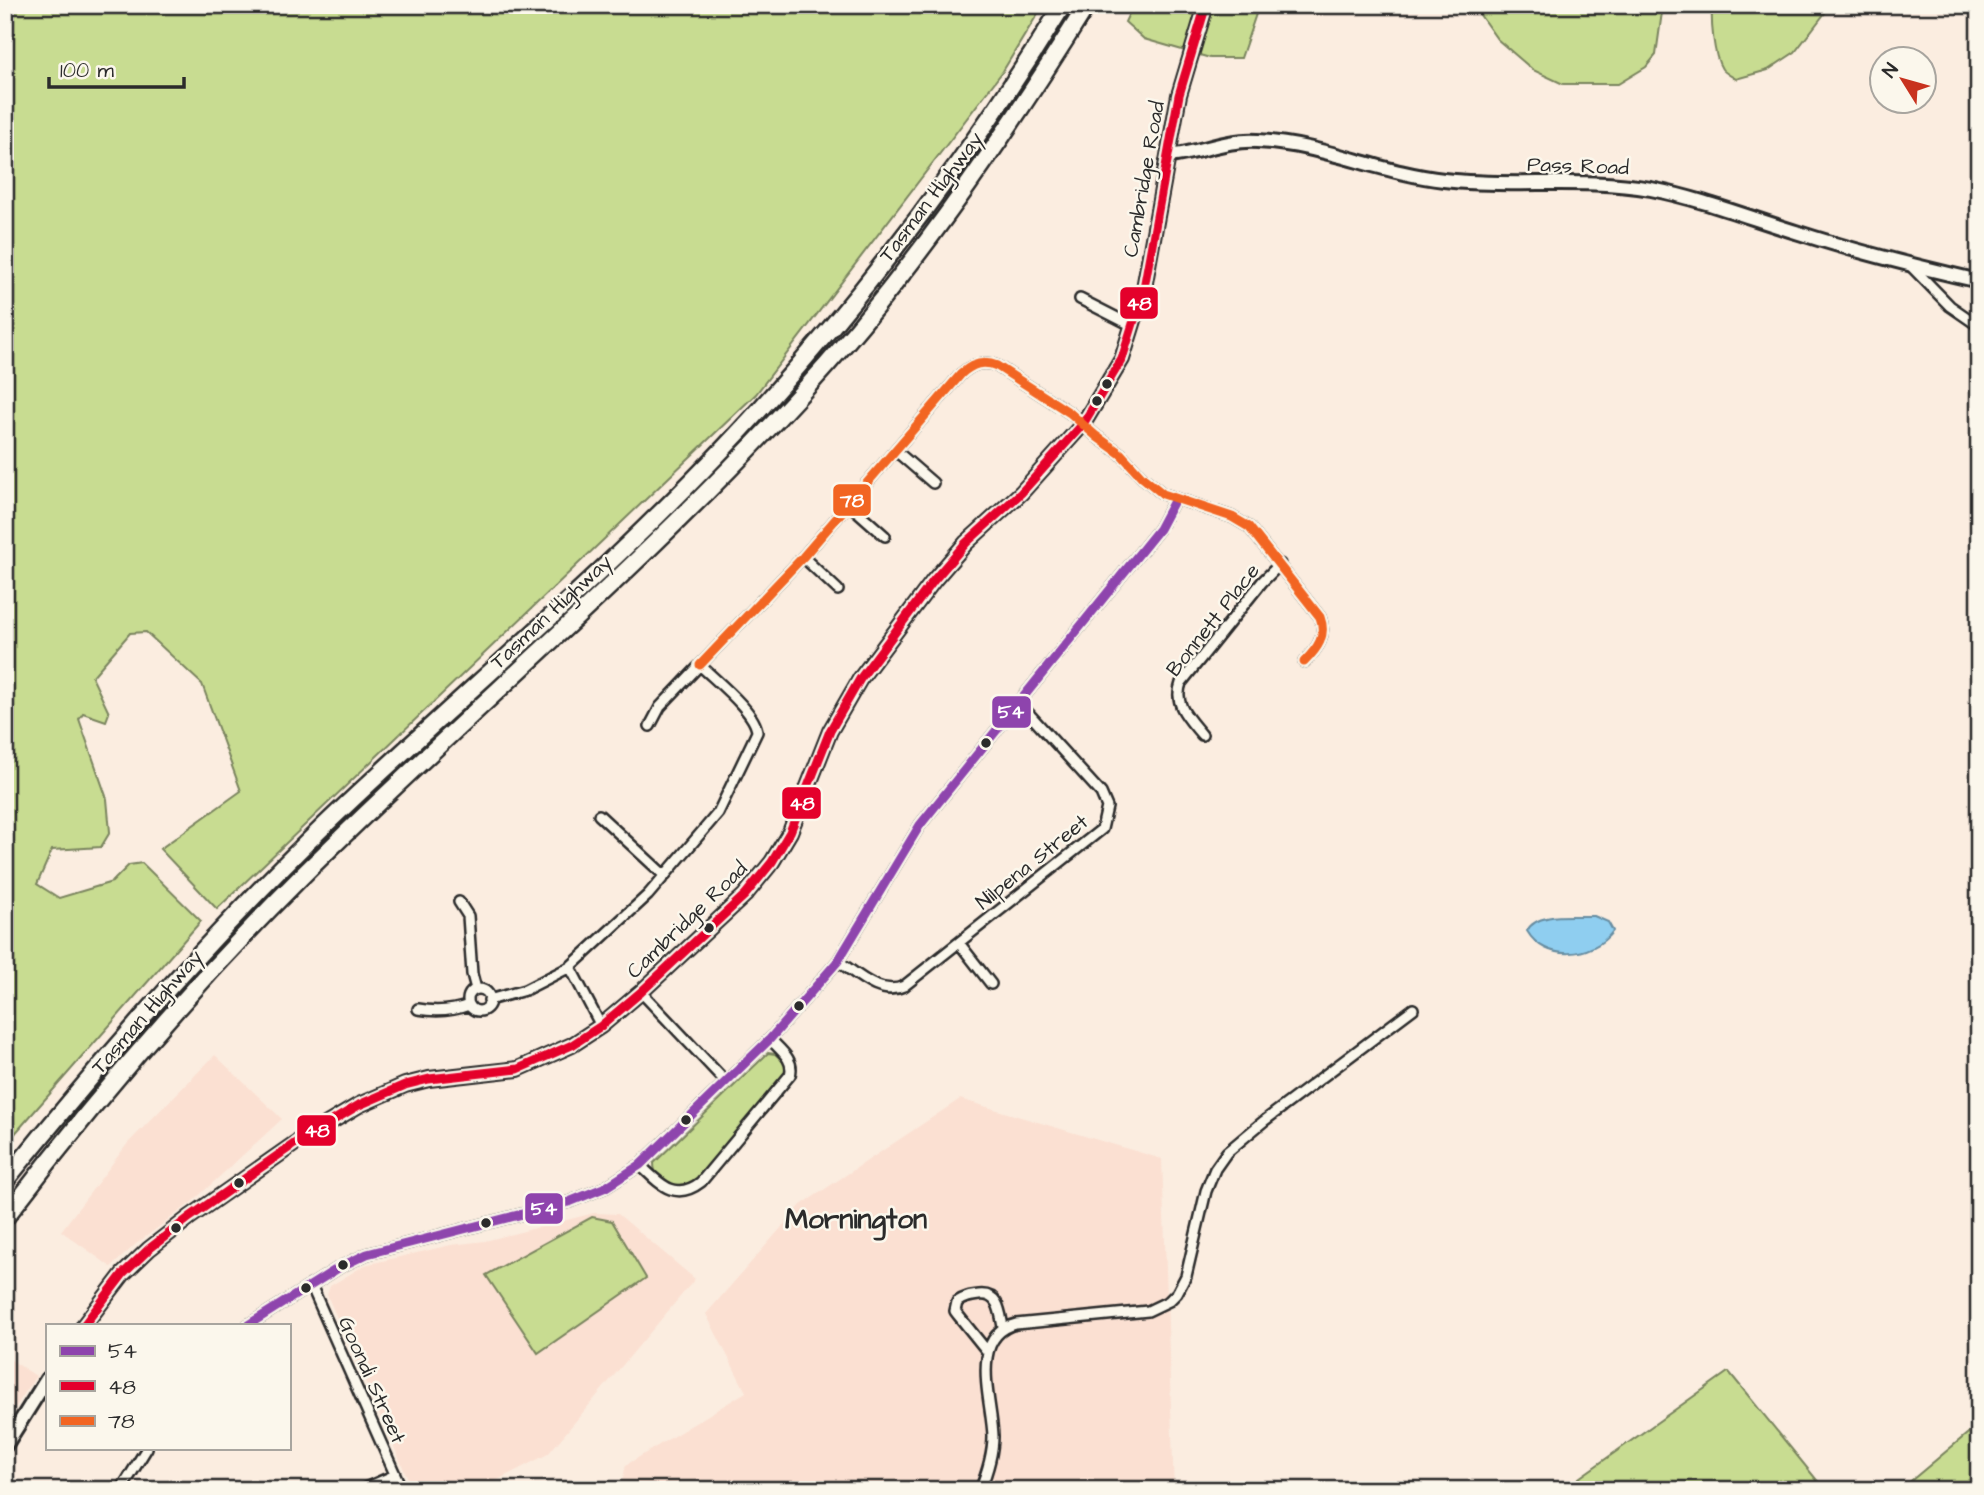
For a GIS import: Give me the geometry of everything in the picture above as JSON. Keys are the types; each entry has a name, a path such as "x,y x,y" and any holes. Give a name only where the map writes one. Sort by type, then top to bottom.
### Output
{"highway":[{"name":"Tasman Highway","path":"5,1181 179,976 322,828 671,502 763,406 899,244 985,128 1063,5"},
{"name":"Tasman Highway","path":"5,1218 97,1101 214,967 369,810 669,531 799,396 945,216 1038,84 1087,5"}],"main road":[{"name":"Cambridge Road","path":"85,1324 123,1274 149,1249 200,1209 340,1115 405,1085 429,1079 518,1069 572,1045 601,1026 641,992 745,895 772,862 790,832 830,731 867,668 958,552 1046,467 1083,425 1105,392 1122,359 1144,288 1179,95 1206,5"},
{"name":"Pass Road","path":"1169,156 1229,142 1256,141 1297,146 1444,180 1496,184 1621,184 1706,203 1800,234 1979,281"},
{"path":"5,1446 46,1381"}],"street":[{"path":"1909,264 1951,306 1979,326"},
{"path":"1080,299 1133,326"},
{"path":"650,726 660,707 803,557 961,374 977,364 990,363 997,366 1070,413 1121,454 1151,486 1175,499 1241,521 1256,533 1323,624 1322,638 1304,662"},
{"path":"895,451 933,482"},
{"path":"250,1324 340,1266 367,1254 590,1195 640,1165 770,1039 838,961 920,825 1159,530 1175,499"},
{"path":"850,505 885,536"},
{"path":"803,557 838,590"},
{"name":"Bonnett Place","path":"1202,734 1179,703 1181,683 1262,582 1280,564"},
{"path":"489,1000 525,990 570,967 665,876 718,813 757,732 757,726 749,713 700,665"},
{"name":"Nilpena Street","path":"838,961 876,987 894,990 904,986 1097,834 1105,823 1108,807 1101,793 1020,704"},
{"path":"599,815 665,876"},
{"path":"459,902 468,916 472,974 476,989"},
{"path":"960,943 991,984"},
{"path":"570,967 601,1026"},
{"path":"476,989 485,992 489,1000 487,1007 481,1010 474,1010 469,1005 469,995 476,989"},
{"path":"641,992 725,1081"},
{"path":"418,1009 430,1011 469,1005"},
{"path":"980,1490 990,1460 993,1437 987,1351 993,1338 1003,1327 1148,1311 1169,1301 1177,1293 1186,1276 1206,1191 1215,1169 1227,1152 1412,1009"},
{"path":"640,1165 673,1191 689,1190 701,1182 790,1076 792,1067 789,1060 770,1039"},
{"name":"Goondi Street","path":"311,1285 402,1490"},
{"path":"987,1351 955,1311 957,1302 964,1297 984,1294 990,1296 998,1303 1003,1327"},
{"path":"121,1490 146,1450"},
{"path":"361,1490 395,1475"}],"shaded area":[{"path":"215,1055 282,1119 192,1202 136,1244 111,1267 61,1231 128,1143"},
{"path":"960,1099 1162,1159 1174,1490 620,1490 626,1465 746,1392 706,1314 801,1205"},
{"path":"594,1213 618,1214 695,1279 548,1454 478,1490 413,1490 327,1295 330,1286 365,1265 451,1245 485,1241"},
{"path":"5,1356 36,1376 5,1423"}],"green space":[{"path":"5,5 1043,5 1003,71 756,394 217,909 160,849 241,791 202,684 146,632 130,633 92,677 109,713 106,721 83,713 79,719 107,799 110,832 101,847 52,850 37,884 59,898 112,882 129,865 142,863 201,921 5,1145"},
{"path":"1133,5 1259,5 1241,58 1210,58 1144,39 1125,22"},
{"path":"1473,5 1663,5 1656,55 1646,67 1618,84 1563,84 1533,70 1497,39"},
{"path":"1712,5 1831,5 1795,52 1768,70 1736,79 1723,70 1716,55"},
{"path":"768,1053 775,1054 785,1063 785,1074 695,1181 675,1185 662,1180 654,1163"},
{"path":"592,1217 612,1221 646,1278 538,1353 486,1275"},
{"path":"1728,1372 1825,1490 1562,1490"},
{"path":"1979,1424 1979,1490 1900,1490"}],"water":[{"path":"1594,916 1608,922 1613,931 1593,947 1581,951 1557,952 1545,948 1527,931 1539,920 1547,918"}],"transit line":[{"name":"48","path":"85,1324 123,1274 149,1249 297,1142 359,1105 405,1085 429,1079 518,1069 572,1045 601,1026 641,992 745,895 772,862 790,832 830,731 860,679 934,580 966,543 1021,493 1083,424 1122,359 1144,288 1179,95 1206,5"},
{"name":"78","path":"700,665 803,557 961,374 982,363 997,366 1070,413 1121,454 1142,477 1163,494 1232,517 1249,527 1320,617 1322,636 1304,662"},
{"name":"54","path":"250,1324 340,1267 367,1254 569,1202 606,1187 640,1165 770,1039 838,961 920,825 1159,529 1175,499"}],"district":[{"name":"Mornington","path":"856,1219"}]}
